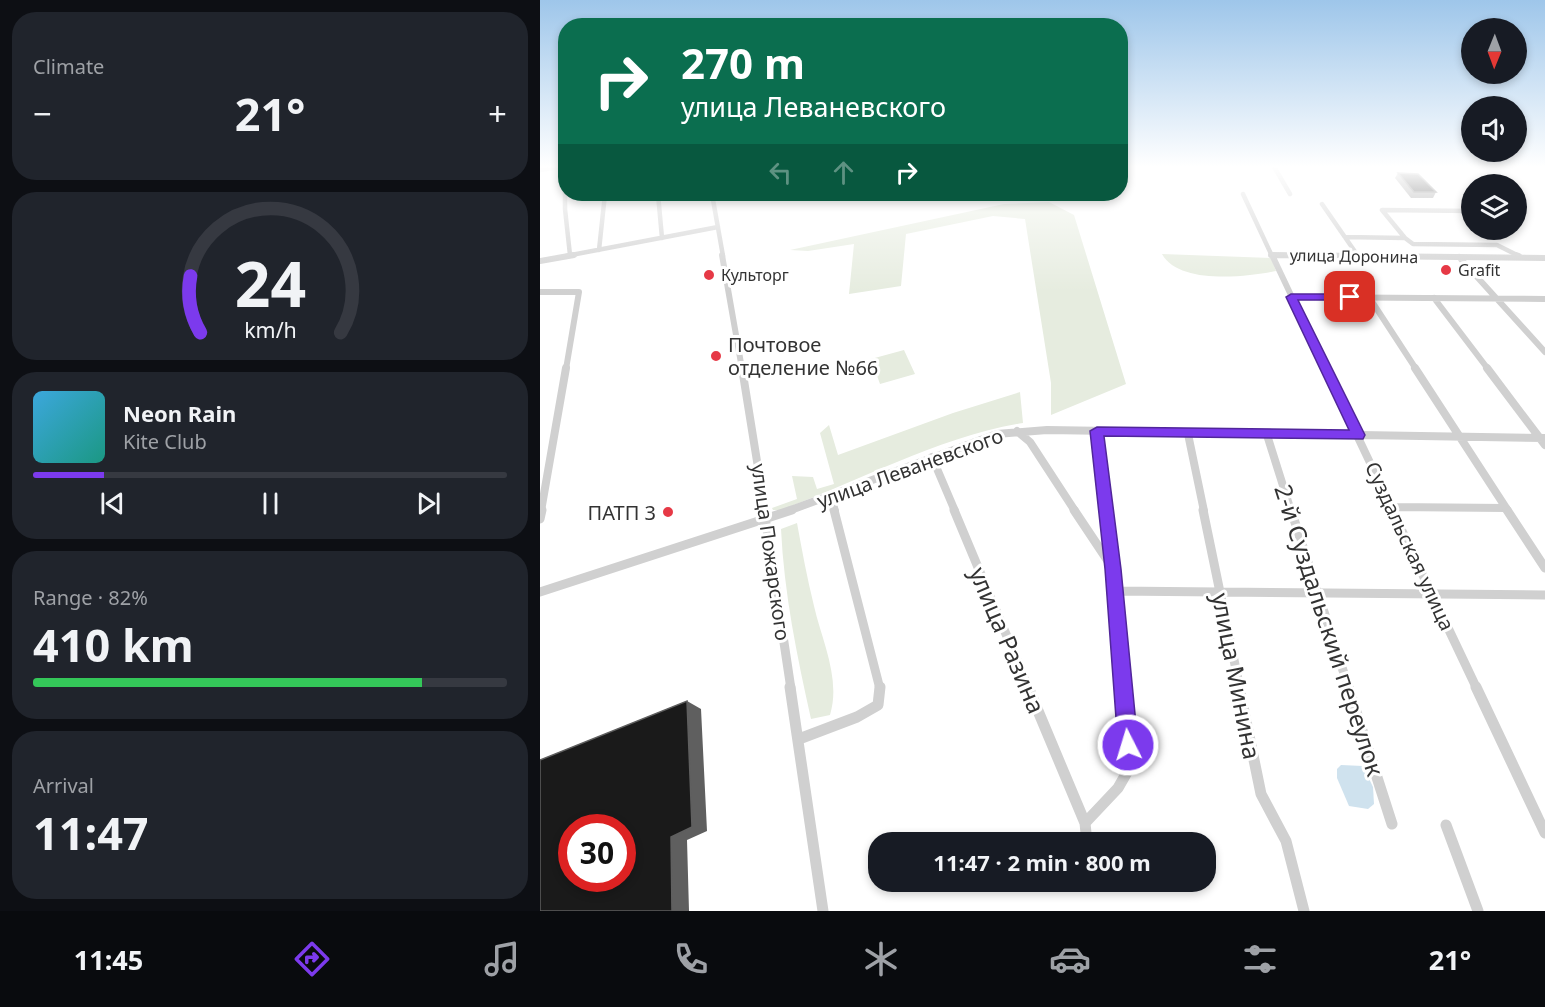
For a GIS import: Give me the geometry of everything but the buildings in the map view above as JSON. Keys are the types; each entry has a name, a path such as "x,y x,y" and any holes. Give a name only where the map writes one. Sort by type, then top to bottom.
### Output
{"street":[{"path":"565,208 570,255"},
{"path":"600,250 603,208"},
{"path":"659,208 662,238"},
{"name":"улица Пожарского","path":"714,208 754,438 823,911"},
{"name":"Суздальская улица","path":"1249,208 1545,833"},
{"path":"1324,208 1358,256"},
{"path":"1461,211 1382,210 1405,238 1413,244 1497,245 1523,258"},
{"path":"540,261 718,227"},
{"path":"1345,237 1405,238"},
{"name":"улица Доронина","path":"1271,255 1545,258"},
{"path":"1459,257 1545,352"},
{"path":"540,292 579,292 540,519"},
{"path":"1291,297 1545,299"},
{"path":"1369,297 1545,568"},
{"path":"1434,298 1542,438 1545,445"},
{"name":"улица Леваневского","path":"540,592 831,497 997,434 1047,429 1188,434 1542,438"},
{"path":"1085,823 1118,788 1130,767 1113,569 1097,431"},
{"path":"1017,432 1030,442 1113,569"},
{"name":"улица Минина","path":"1188,434 1261,794 1286,841 1304,911"},
{"name":"2-й Суздальский переулок","path":"1267,435 1392,824"},
{"name":"улица Разина","path":"932,457 1085,823 1086,832"},
{"path":"799,739 857,717 878,705 880,685 831,497"},
{"path":"1391,507 1506,508"},
{"path":"1114,591 1433,596 1545,595"},
{"path":"1446,825 1478,911"}],"shaded area":[{"path":"988,208 1060,208 1074,215 1126,384 1051,415 1051,383 1025,219 993,216 906,234 901,286 849,294 854,244 808,251 790,250"},
{"path":"1162,254 1271,258 1276,271 1232,276 1198,275 1183,271 1171,264"},
{"path":"904,350 915,374 880,384 871,359"},
{"path":"1020,392 1023,423 961,438 810,499 780,510 772,508 797,499 792,476 813,477 817,489 834,484 820,433 829,425 838,455 953,413"},
{"path":"797,523 811,596 829,660 833,688 830,715 811,719 792,624 781,529"}],"water":[{"path":"1341,765 1363,766 1373,787 1374,804 1368,809 1349,806 1337,778 1337,769"}],"place":[{"name":"Grafit","path":"1446,270"},
{"name":"Культорг","path":"709,275"},
{"name":"Почтовое отделение №66","path":"716,356"},
{"name":"ПАТП 3","path":"668,512"}],"route":[{"path":"1128,745 1113,569 1097,431 1228,435 1358,435 1291,297 1350,297"}]}
